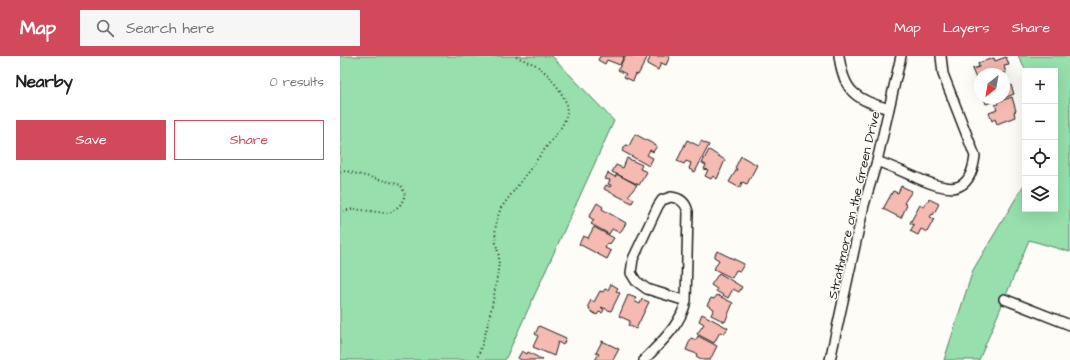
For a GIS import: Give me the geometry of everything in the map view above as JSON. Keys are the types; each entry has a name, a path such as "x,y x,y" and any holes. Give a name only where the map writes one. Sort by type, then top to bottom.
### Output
{"street":[{"path":"839,56 841,70 845,81 856,95 864,101 889,109"},
{"name":"Strathmore on the Green Drive","path":"830,360 864,206 877,161 901,56"},
{"path":"877,161 945,189 960,186 968,180 974,166 976,156 943,74 941,56"},
{"path":"644,360 669,332 684,311 686,301 687,205 682,200 671,196 662,200 658,206 633,259 631,273 636,281 647,289 686,301"},
{"path":"1004,299 1070,325"}],"path":[{"path":"476,360 488,319 498,273 499,256 496,243 495,222 501,208 562,126 567,115 566,102 548,76 536,65 514,56"},
{"path":"340,172 393,182 401,185 406,195 401,204 392,212 385,213 354,209 340,211"}],"green space":[{"path":"340,56 552,56 614,121 505,360 340,360"},
{"path":"1018,56 1070,56 1070,252 1029,240 979,360 944,360 973,270 1022,188 1022,212 1058,212 1058,68 1024,68"}],"building":[{"path":"600,56 624,56 620,65 607,60 605,64 598,60"},
{"path":"625,56 648,56 638,75 636,74 633,81 624,77 626,74 618,70"},
{"path":"649,56 670,56 666,65 661,63 658,70 647,64 650,58"},
{"path":"1006,57 1009,65 1004,66 1005,68 976,68 979,67 978,63 994,58 995,61"},
{"path":"1010,85 1011,85 1014,94 1010,96"},
{"path":"1012,97 1016,111 1014,112 1015,117 997,124 995,119 992,121 989,113 997,110 995,105 1010,104 1010,98"},
{"path":"635,134 657,146 653,152 650,150 647,155 653,158 649,166 622,151 626,145 629,146"},
{"path":"687,140 699,146 701,141 709,145 695,172 689,169 691,163 686,161 684,164 677,161"},
{"path":"709,150 725,160 717,179 713,176 711,179 705,176 708,170 704,169 706,165 702,163"},
{"path":"741,156 757,165 747,184 742,182 740,188 729,182 737,169 735,168"},
{"path":"627,158 642,165 640,169 647,172 639,185 612,172 616,165 623,168"},
{"path":"608,173 615,177 617,174 637,185 628,196 634,199 632,203 604,189 606,185 610,187 611,185 608,184 610,180 605,179"},
{"path":"901,186 912,191 904,203 907,205 901,218 883,209 893,191 898,193"},
{"path":"929,199 939,204 933,215 932,214 930,217 934,219 927,232 921,229 918,235 910,231 914,225 910,223 920,205 924,207"},
{"path":"597,203 603,207 602,209 626,223 620,233 612,229 609,234 591,224 594,220 589,217"},
{"path":"594,227 614,238 605,248 611,251 607,259 579,244 583,236 588,238"},
{"path":"717,251 744,264 740,271 736,270 732,278 714,269 719,260 714,257"},
{"path":"719,273 742,287 739,292 733,289 728,298 716,291 717,289 711,285"},
{"path":"611,284 618,288 616,291 620,293 611,311 601,307 604,310 602,313 599,312 597,315 589,310 590,308 588,306 591,300 594,302 600,291 603,292 605,289 608,290"},
{"path":"628,295 636,298 634,301 640,304 642,299 649,302 636,329 628,325 630,321 619,316"},
{"path":"717,295 733,303 725,322 711,315 714,309 707,305 711,298 714,299"},
{"path":"702,314 728,328 724,334 720,332 714,343 697,334 704,324 699,321"},
{"path":"539,326 566,338 563,345 558,342 554,356 533,347 538,336 535,334"},
{"path":"698,336 717,346 710,360 703,360 696,356 697,354 686,350 691,338 696,340"},
{"path":"602,341 619,349 613,360 595,360 599,354 596,353"},
{"path":"522,351 527,354 528,352 543,360 521,360 518,358"}]}
